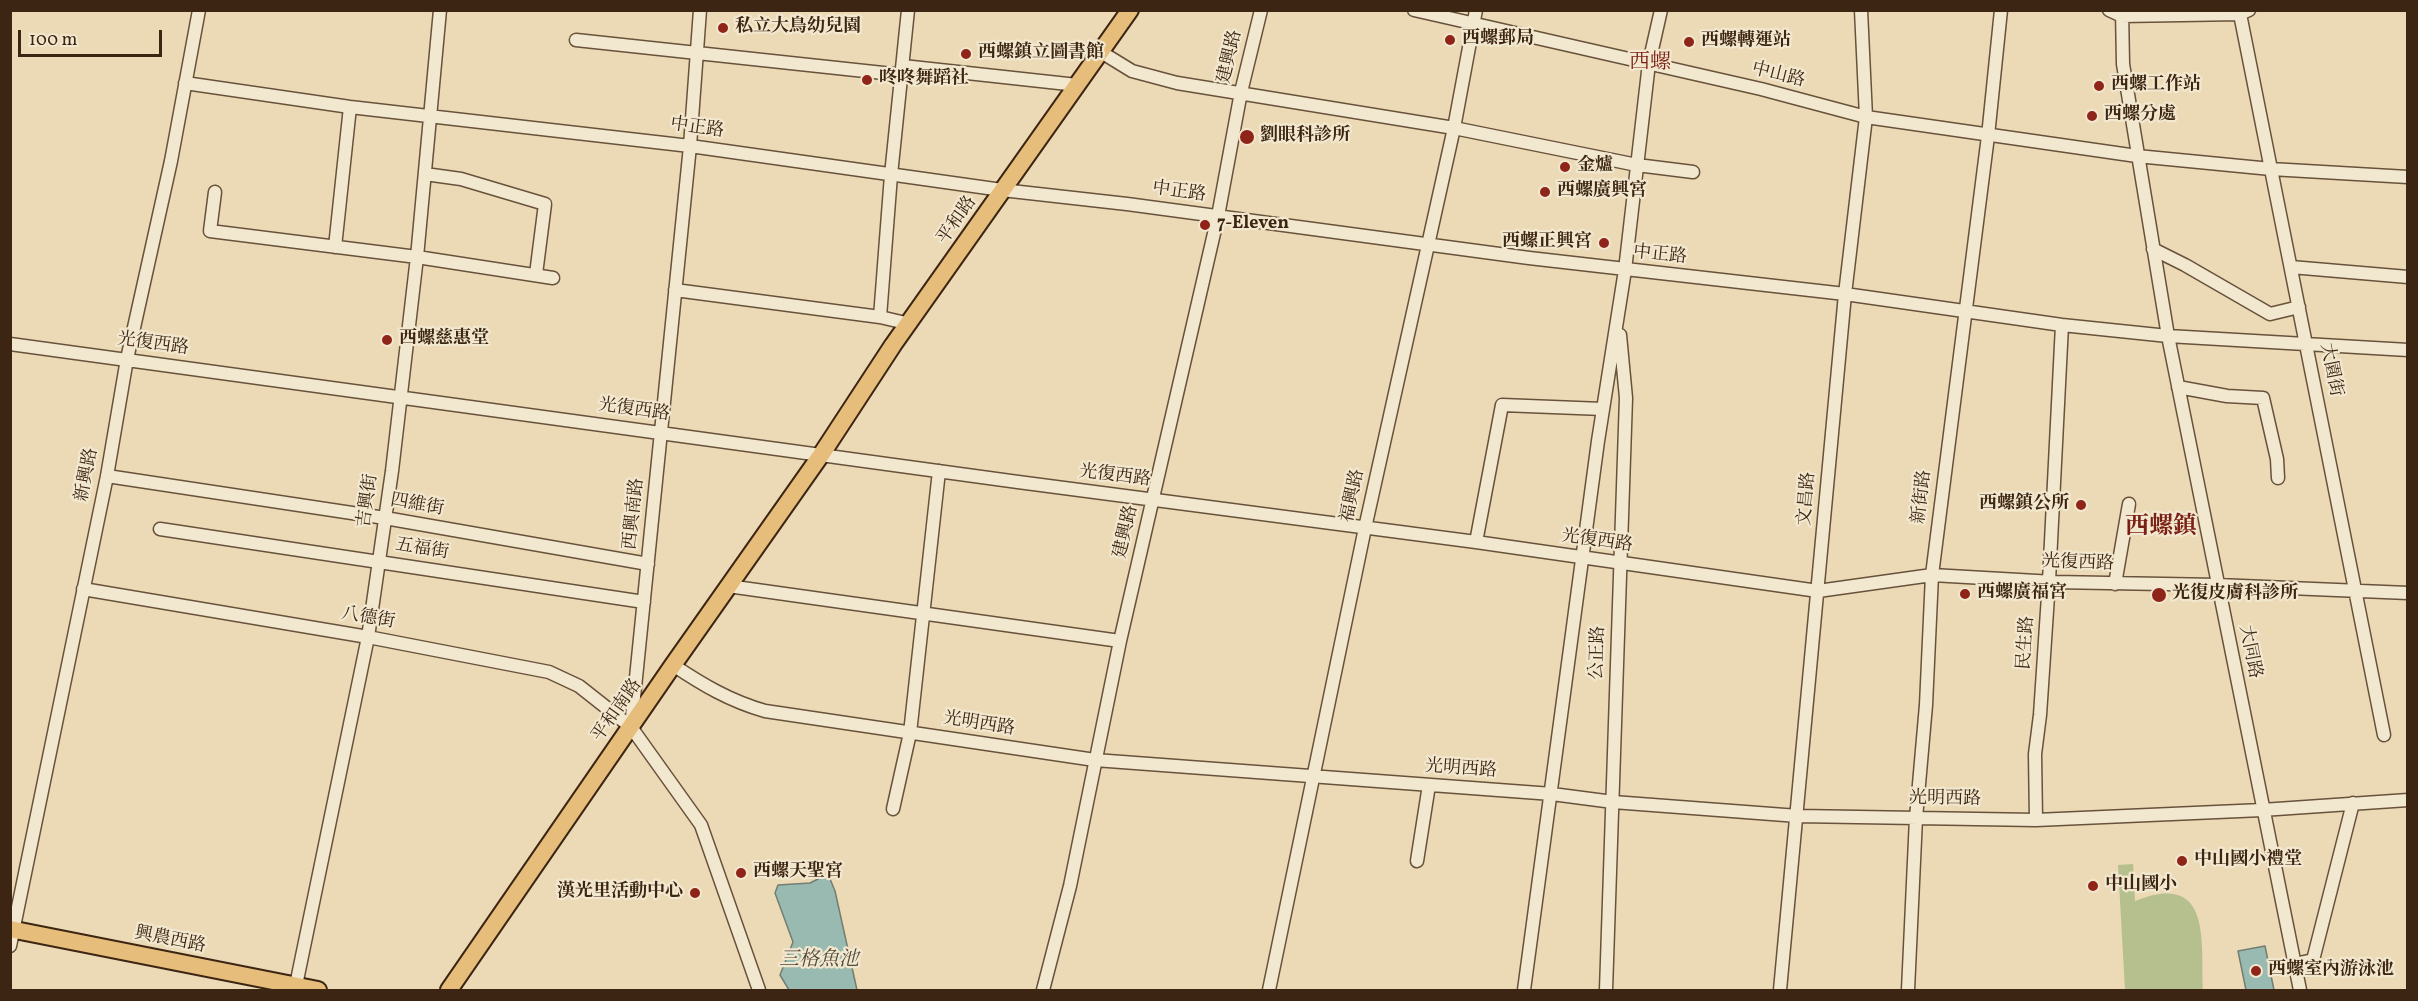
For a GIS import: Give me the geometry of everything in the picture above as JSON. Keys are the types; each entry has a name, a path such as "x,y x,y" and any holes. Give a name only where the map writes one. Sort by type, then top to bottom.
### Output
{"main road":[{"name":"平和路","path":"821,455 893,345 1130,10"},
{"name":"平和南路","path":"449,990 672,665 821,455"},
{"name":"興農西路","path":"12,928 296,988 318,990"}],"street":[{"name":"新興路","path":"10,946 107,477 128,360 171,161 199,10"},
{"name":"吉興街","path":"296,988 368,637 417,257 440,10"},
{"name":"西興南路","path":"631,727 690,146 700,10"},
{"path":"880,317 891,175 908,10"},
{"name":"建興路","path":"1043,990 1070,886 1120,641 1218,216 1241,92 1261,10"},
{"name":"中山路","path":"1414,10 1648,63 1866,117 2137,156 2271,169 2408,177"},
{"name":"福興路","path":"1269,990 1365,528 1454,128 1476,10"},
{"name":"公正路","path":"1524,990 1603,409 1626,270 1648,63 1661,10"},
{"name":"文昌路","path":"1780,990 1845,294 1866,117 1861,10"},
{"name":"新街路","path":"1908,990 1916,818 1926,705 1932,575 1988,136 2001,10"},
{"path":"2109,10 2122,13 2244,12"},
{"name":"大園街","path":"2244,12 2271,169 2384,735"},
{"name":"大同路","path":"2122,13 2123,64 2168,336 2300,990"},
{"path":"576,40 697,53 1077,85"},
{"path":"1101,52 1132,71 1177,83 1454,128 1637,165 1693,172"},
{"name":"中正路","path":"185,83 350,107 690,146 1002,190 1218,216 1428,245 1845,294 2062,326 2168,336 2408,350"},
{"path":"335,247 350,107"},
{"path":"425,174 461,179 545,204 536,274"},
{"path":"215,192 210,231 417,257 553,278"},
{"path":"2153,249 2270,314 2299,307"},
{"path":"2291,267 2408,277"},
{"path":"675,290 880,317 910,324"},
{"name":"公正路","path":"1606,990 1626,398 1618,316"},
{"name":"民生路","path":"2036,820 2035,754 2040,715 2049,582 2062,326"},
{"name":"光復西路","path":"10,344 662,434 1476,542 1818,591 1932,575 2049,582 2218,585 2408,594"},
{"path":"2178,387 2227,396 2263,398 2277,459 2278,478"},
{"path":"1476,542 1502,405 1603,409"},
{"path":"893,809 910,733 939,471"},
{"name":"四維街","path":"107,477 385,518 648,564"},
{"path":"2115,584 2129,504"},
{"name":"五福街","path":"160,529 644,602"},
{"path":"728,586 1120,641"},
{"name":"八德街","path":"84,589 368,637 549,672 579,686 631,727"},
{"name":"光明西路","path":"672,665 728,699 765,711 1095,760 1552,794 1613,802 1798,816 2036,820 2262,810 2408,800"},
{"path":"631,727 701,825 759,990"},
{"path":"1417,861 1429,785"},
{"path":"2295,964 2313,960 2353,803"}],"green space":[{"path":"2133,864 2135,901 2160,894 2178,895 2190,903 2197,915 2201,932 2203,990 2125,990 2118,865"}],"water":[{"name":"三格魚池","path":"828,874 835,891 857,990 789,990 780,975 793,942 775,893 778,885 810,883"},
{"name":"西螺室內游泳池","path":"2265,946 2274,990 2246,990 2238,951"}],"place":[{"name":"私立大鳥幼兒園","path":"723,28"},
{"name":"西螺郵局","path":"1450,40"},
{"name":"西螺轉運站","path":"1689,42"},
{"name":"西螺鎮立圖書館","path":"966,54"},
{"name":"咚咚舞蹈社","path":"867,80"},
{"name":"西螺工作站","path":"2099,86"},
{"name":"西螺分處","path":"2092,116"},
{"name":"劉眼科診所","path":"1247,137"},
{"name":"金爐","path":"1565,167"},
{"name":"西螺廣興宮","path":"1545,192"},
{"name":"7-Eleven","path":"1205,225"},
{"name":"西螺正興宮","path":"1604,243"},
{"name":"西螺慈惠堂","path":"387,340"},
{"name":"西螺鎮公所","path":"2081,505"},
{"name":"西螺廣福宮","path":"1965,594"},
{"name":"光復皮膚科診所","path":"2159,595"},
{"name":"中山國小禮堂","path":"2182,861"},
{"name":"西螺天聖宮","path":"741,873"},
{"name":"中山國小","path":"2093,886"},
{"name":"漢光里活動中心","path":"695,893"},
{"name":"西螺室內游泳池","path":"2256,971"}],"district":[{"name":"西螺","path":"1650,64"},
{"name":"西螺鎮","path":"2161,529"}]}
